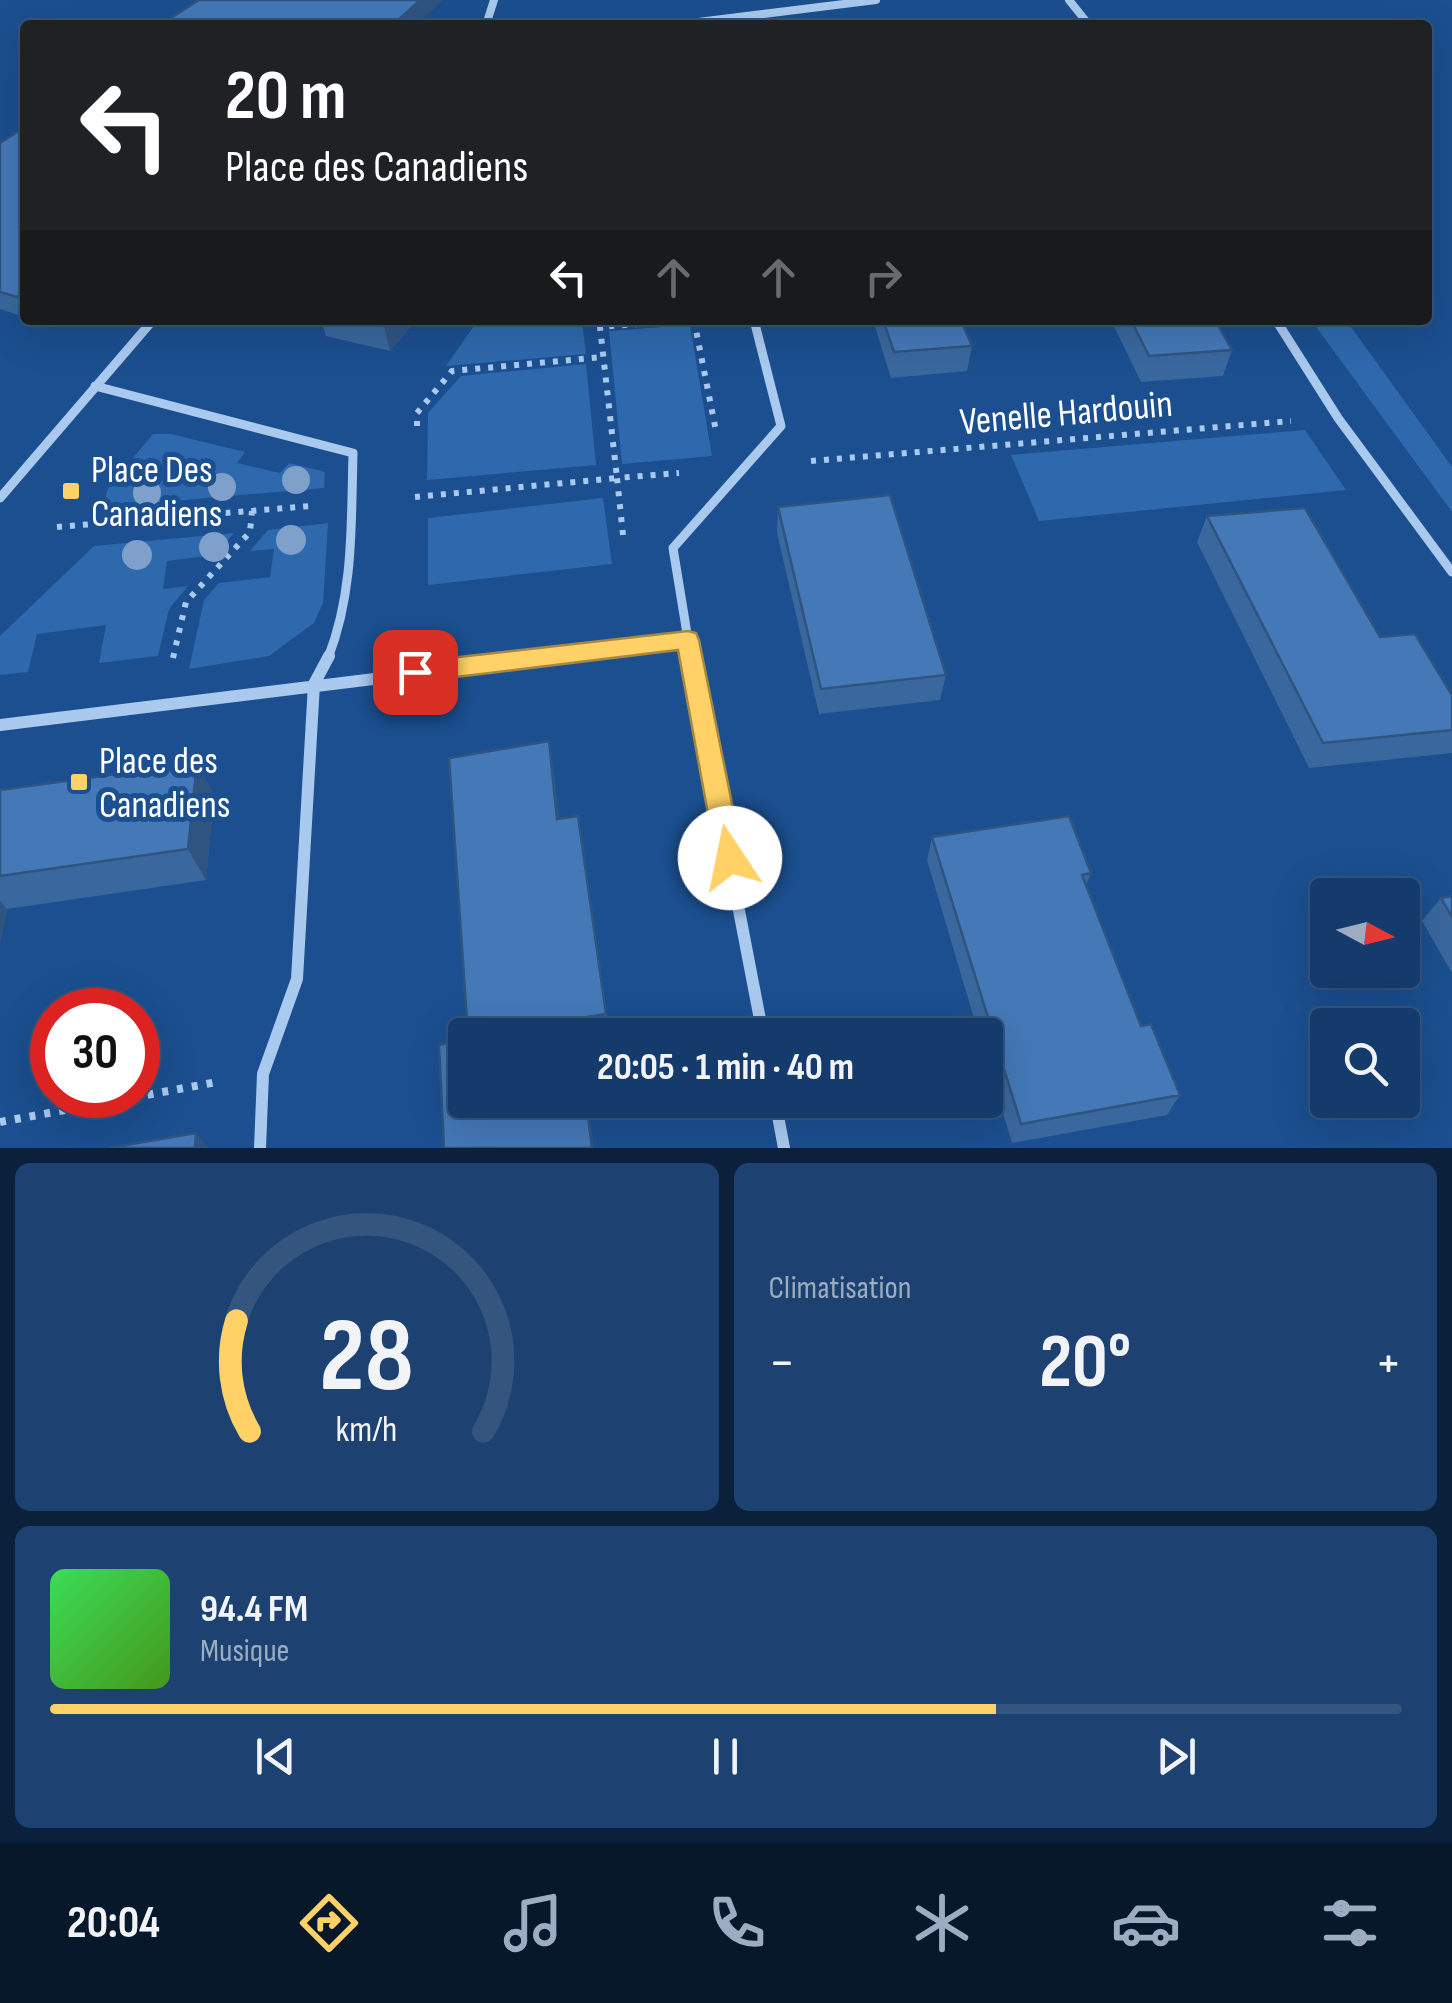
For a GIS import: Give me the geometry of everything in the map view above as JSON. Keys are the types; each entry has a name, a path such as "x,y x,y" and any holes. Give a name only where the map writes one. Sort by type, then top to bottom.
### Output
{"street":[{"path":"714,20 876,0"},
{"path":"1069,0 1084,20"},
{"path":"0,498 149,325"},
{"path":"755,325 781,426 673,548 759,1018"},
{"path":"1279,325 1338,418 1452,572"},
{"path":"95,386 353,452 348,600 334,652 314,684 297,980 263,1074 260,1148"},
{"path":"0,725 688,640"},
{"path":"778,1118 784,1148"}],"path":[{"path":"623,535 600,328 632,325"},
{"path":"695,325 717,434"},
{"path":"417,426 416,413 452,371 603,357"},
{"name":"Venelle Hardouin","path":"800,462 1338,418"},
{"path":"415,497 682,472"},
{"path":"57,527 312,506"},
{"path":"172,666 186,602 250,532 252,511"},
{"path":"0,1122 233,1079"}],"shaded area":[{"path":"475,325 582,325 586,354 446,366"},
{"path":"690,325 712,456 622,464 609,331"},
{"path":"1315,325 1350,325 1452,467 1452,512"},
{"path":"586,364 596,465 427,480 428,413 461,376"},
{"path":"1305,430 1346,490 1039,521 1011,455"},
{"path":"153,434 171,434 245,452 237,463 280,473 289,463 325,472 324,488 103,507 108,488"},
{"path":"603,498 612,564 428,585 428,518"},
{"path":"328,523 323,603 314,623 269,656 189,669 204,600 219,583 270,577 274,549 250,551 268,530"},
{"path":"234,533 215,555 167,561 163,589 188,586 169,609 158,656 99,663 106,625 37,634 28,672 0,675 0,636 94,546"}],"building":[{"path":"199,0 420,0 398,20 168,20"},
{"path":"20,130 17,297 0,292 0,143"},
{"path":"885,325 963,325 972,346 894,352"},
{"path":"1134,325 1218,325 1232,350 1149,356"},
{"path":"890,495 946,675 821,689 778,507"},
{"path":"1305,508 1380,637 1415,634 1452,695 1452,730 1323,743 1207,516"},
{"path":"549,741 557,819 578,816 606,1014 581,1018 467,1018 449,758"},
{"path":"197,763 188,849 0,876 0,790"},
{"path":"1069,816 1091,873 1082,875 1141,1026 1151,1024 1180,1095 1021,1124 1003,1066 1003,1018 988,1018 932,837"},
{"path":"1452,896 1452,917 1441,898"},
{"path":"448,1043 448,1118 588,1118 592,1148 444,1148 439,1045"},
{"path":"196,1133 195,1148 109,1148"}],"place":[{"name":"Place Des Canadiens","path":"71,491"},
{"name":"Place des Canadiens","path":"79,782"}],"route":[{"path":"415,672 688,640 730,858"}]}
